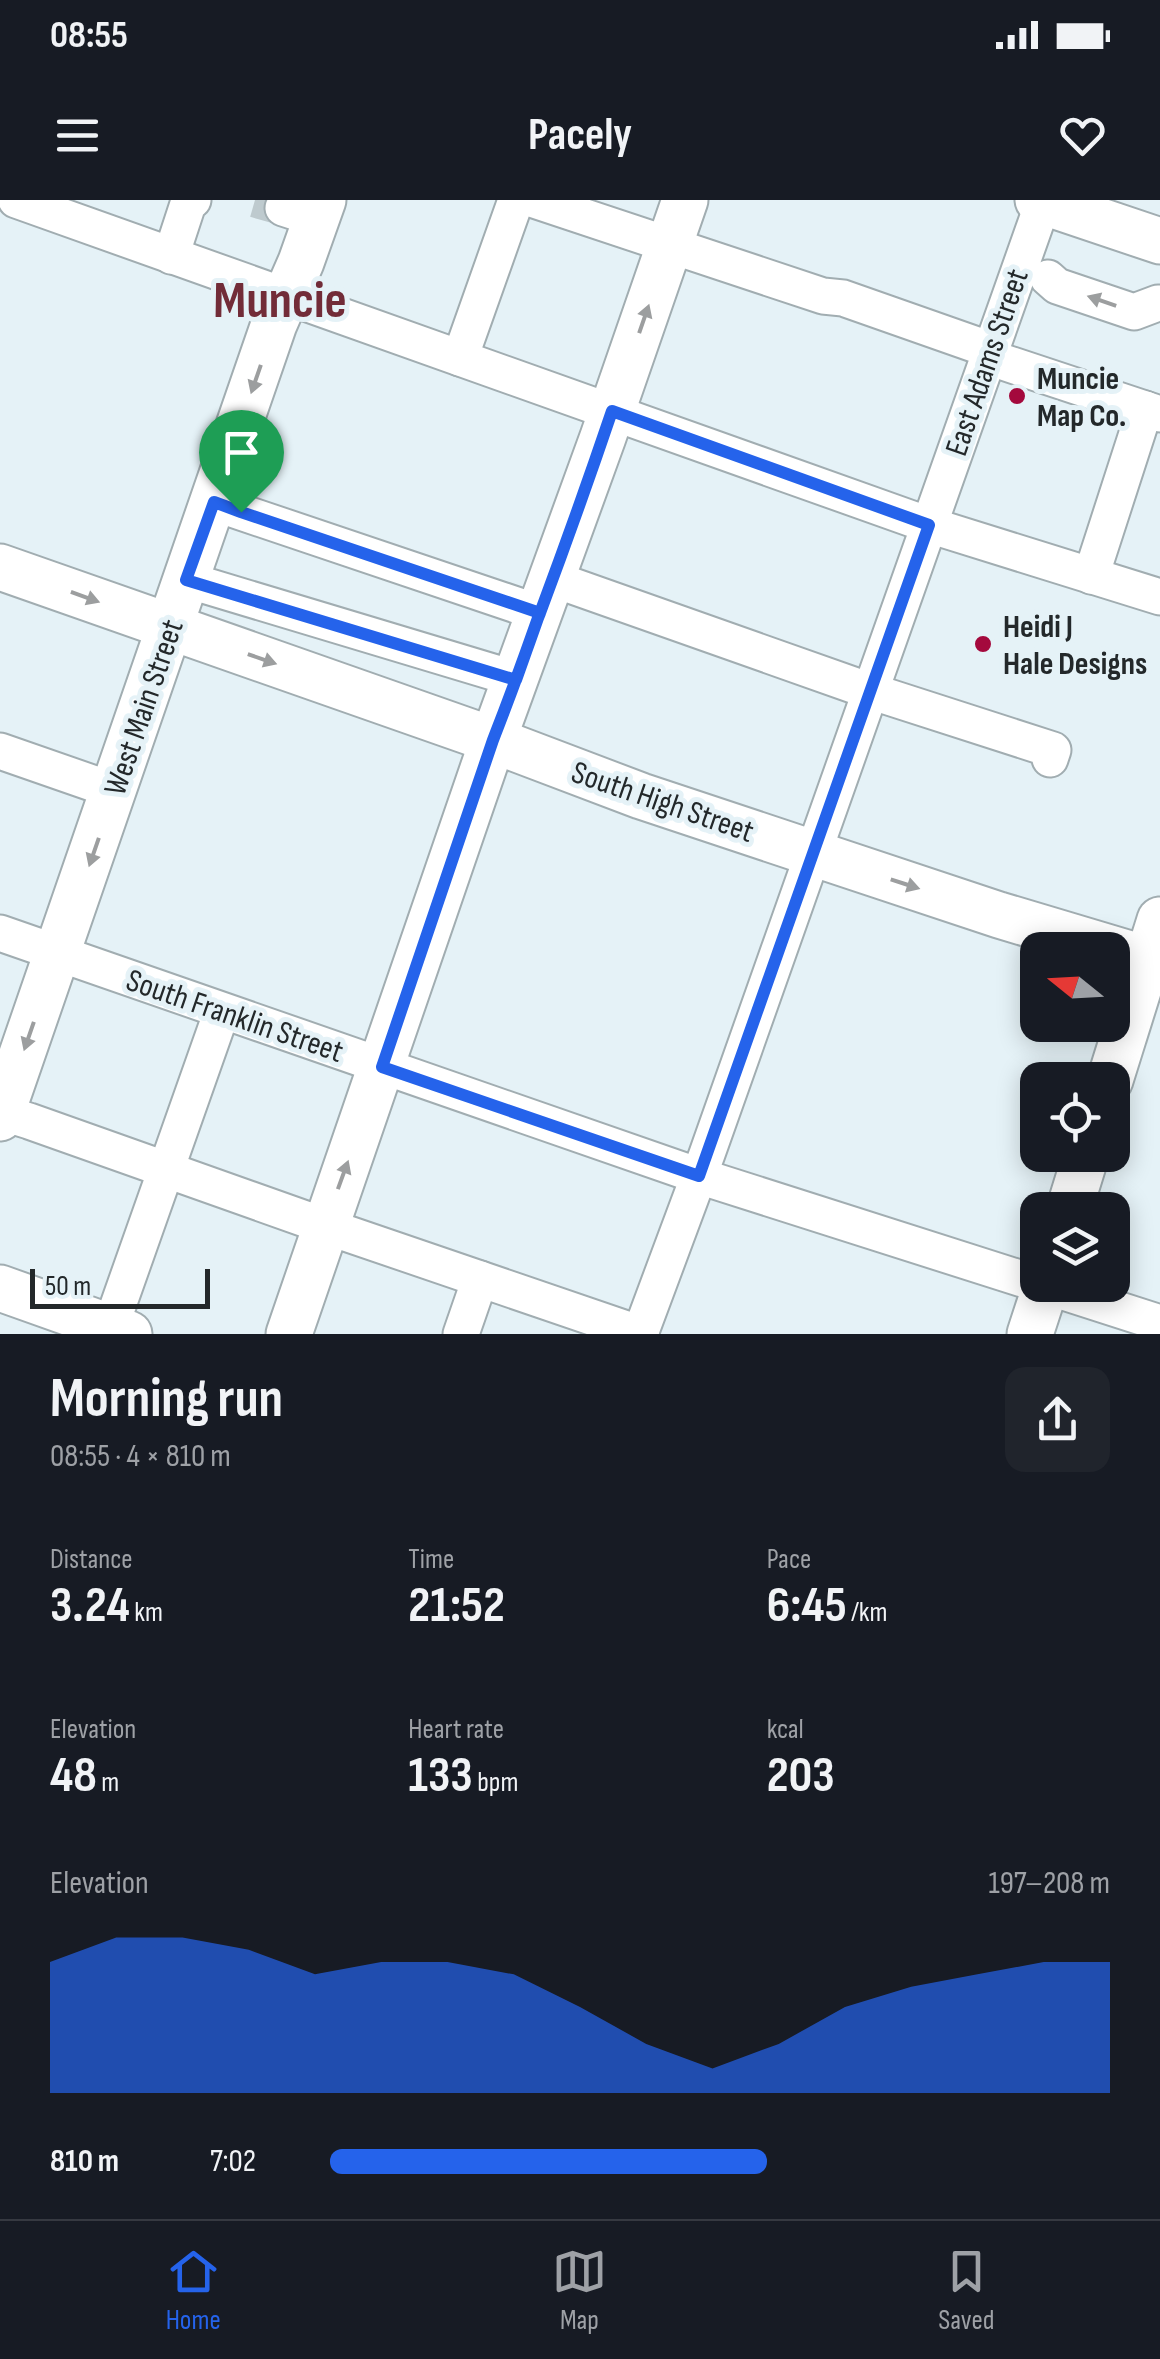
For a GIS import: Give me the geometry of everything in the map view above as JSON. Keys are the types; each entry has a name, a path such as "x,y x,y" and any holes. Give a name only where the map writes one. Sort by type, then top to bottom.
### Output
{"main road":[{"path":"289,1334 684,200"},
{"path":"1042,201 1160,241"},
{"name":"West Main Street","path":"1,1114 274,324 288,296 308,209"},
{"name":"South High Street","path":"1,572 493,740 641,796 999,914 1156,948"},
{"path":"1116,1062 1156,948"},
{"path":"0,1288 115,1332"},
{"path":"1030,1334 1038,1302"}],"street":[{"path":"16,200 929,525 1160,598"},
{"path":"171,256 188,204 193,200"},
{"path":"460,358 516,200"},
{"path":"534,200 823,296 842,298 1153,411 1091,576"},
{"name":"East Adams Street","path":"640,1334 1042,201"},
{"path":"1048,278 1057,286 1134,312 1158,303"},
{"path":"214,502 870,690 1053,750 1050,759"},
{"path":"186,580 516,680"},
{"path":"0,751 114,790"},
{"name":"South Franklin Street","path":"0,933 699,1176 1020,1278"},
{"path":"115,1332 222,1011"},
{"path":"1,1114 640,1334"},
{"path":"461,1334 480,1279"},
{"name":"South Franklin Street","path":"1095,1302 1160,1323"}],"tunnel":[{"path":"255,200 283,208"}],"place":[{"name":"Muncie Map Co.","path":"1017,396"},
{"name":"Heidi J Hale Designs","path":"983,644"}],"district":[{"name":"Muncie","path":"280,299"}],"route":[{"path":"241,512 214,502 186,580 516,680 540,613 552,579 578,508 612,411 929,525 699,1176 382,1067 540,613 241,512"}]}
